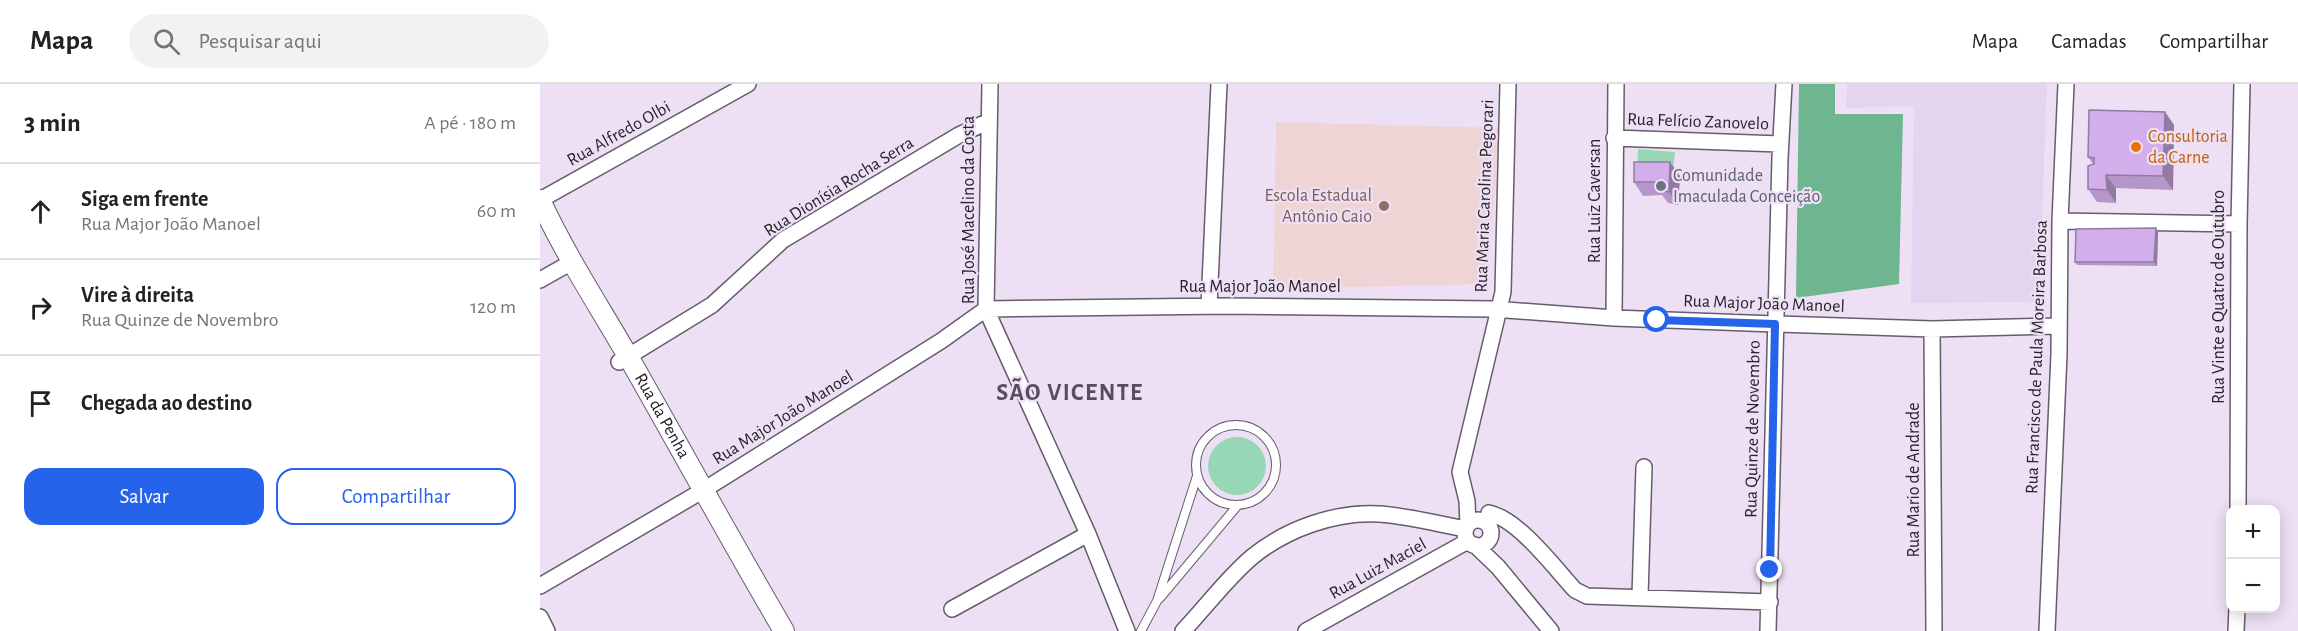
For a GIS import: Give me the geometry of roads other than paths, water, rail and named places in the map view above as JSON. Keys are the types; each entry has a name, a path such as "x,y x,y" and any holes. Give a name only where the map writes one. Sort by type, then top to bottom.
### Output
{"street":[{"name":"Rua Alfredo Olbi","path":"540,200 748,84"},
{"name":"Rua José Macelino da Costa","path":"990,84 986,309 1088,534 1127,631"},
{"path":"1209,306 1218,84"},
{"name":"Rua Maria Carolina Pegorari","path":"1469,535 1467,501 1460,472 1503,292 1508,84"},
{"name":"Rua Luiz Caversan","path":"1614,318 1616,84"},
{"name":"Rua Quinze de Novembro","path":"1768,631 1780,144 1785,84"},
{"name":"Rua Francisco de Paula Moreira Barbosa","path":"2047,631 2059,354 2060,221 2066,84"},
{"name":"Rua Vinte e Quatro de Outubro","path":"2238,505 2242,84"},
{"name":"Rua Dionísia Rocha Serra","path":"624,359 712,305 783,240 959,135 989,121"},
{"name":"Rua Felício Zanovelo","path":"1614,138 1780,144"},
{"name":"Rua da Penha","path":"540,200 558,238 770,631"},
{"path":"2060,221 2239,224"},
{"name":"Rua da Penha","path":"540,229 624,359"},
{"path":"540,280 563,267"},
{"name":"Rua Major João Manoel","path":"540,586 698,494 941,342 986,309 1209,306 1500,310 1614,318 1932,329 2058,326"},
{"name":"Rua Mario de Andrade","path":"1932,329 1934,631"},
{"path":"1640,596 1644,467"},
{"name":"Rua da Penha","path":"698,494 784,631"},
{"path":"1467,501 1480,506 1490,527 1498,567"},
{"path":"1183,631 1251,558 1279,538 1314,523 1345,516 1379,514 1469,535 1551,631"},
{"path":"1469,535 1479,520 1490,527 1517,528 1575,590 1587,596 1770,602"},
{"name":"Rua Luiz Maciel","path":"1306,631 1469,535 1483,544 1490,527"},
{"path":"952,609 1088,534"},
{"path":"2236,631 2237,613"},
{"path":"540,617 547,631"}],"lane":[{"path":"1141,631 1157,601 1197,476 1196,462 1199,449 1206,438 1216,430 1229,425 1254,428 1265,436 1276,459 1276,473 1271,485 1251,502 1238,505 1224,504 1212,498 1203,488 1197,476"},
{"path":"1157,601 1238,505"}],"place":[{"name":"Consultoria da Carne","path":"2136,147"},
{"name":"Comunidade Imaculada Conceição","path":"1661,186"},
{"name":"Escola Estadual Antônio Caio","path":"1384,206"}],"district":[{"name":"SÃO VICENTE","path":"1070,393"}]}
